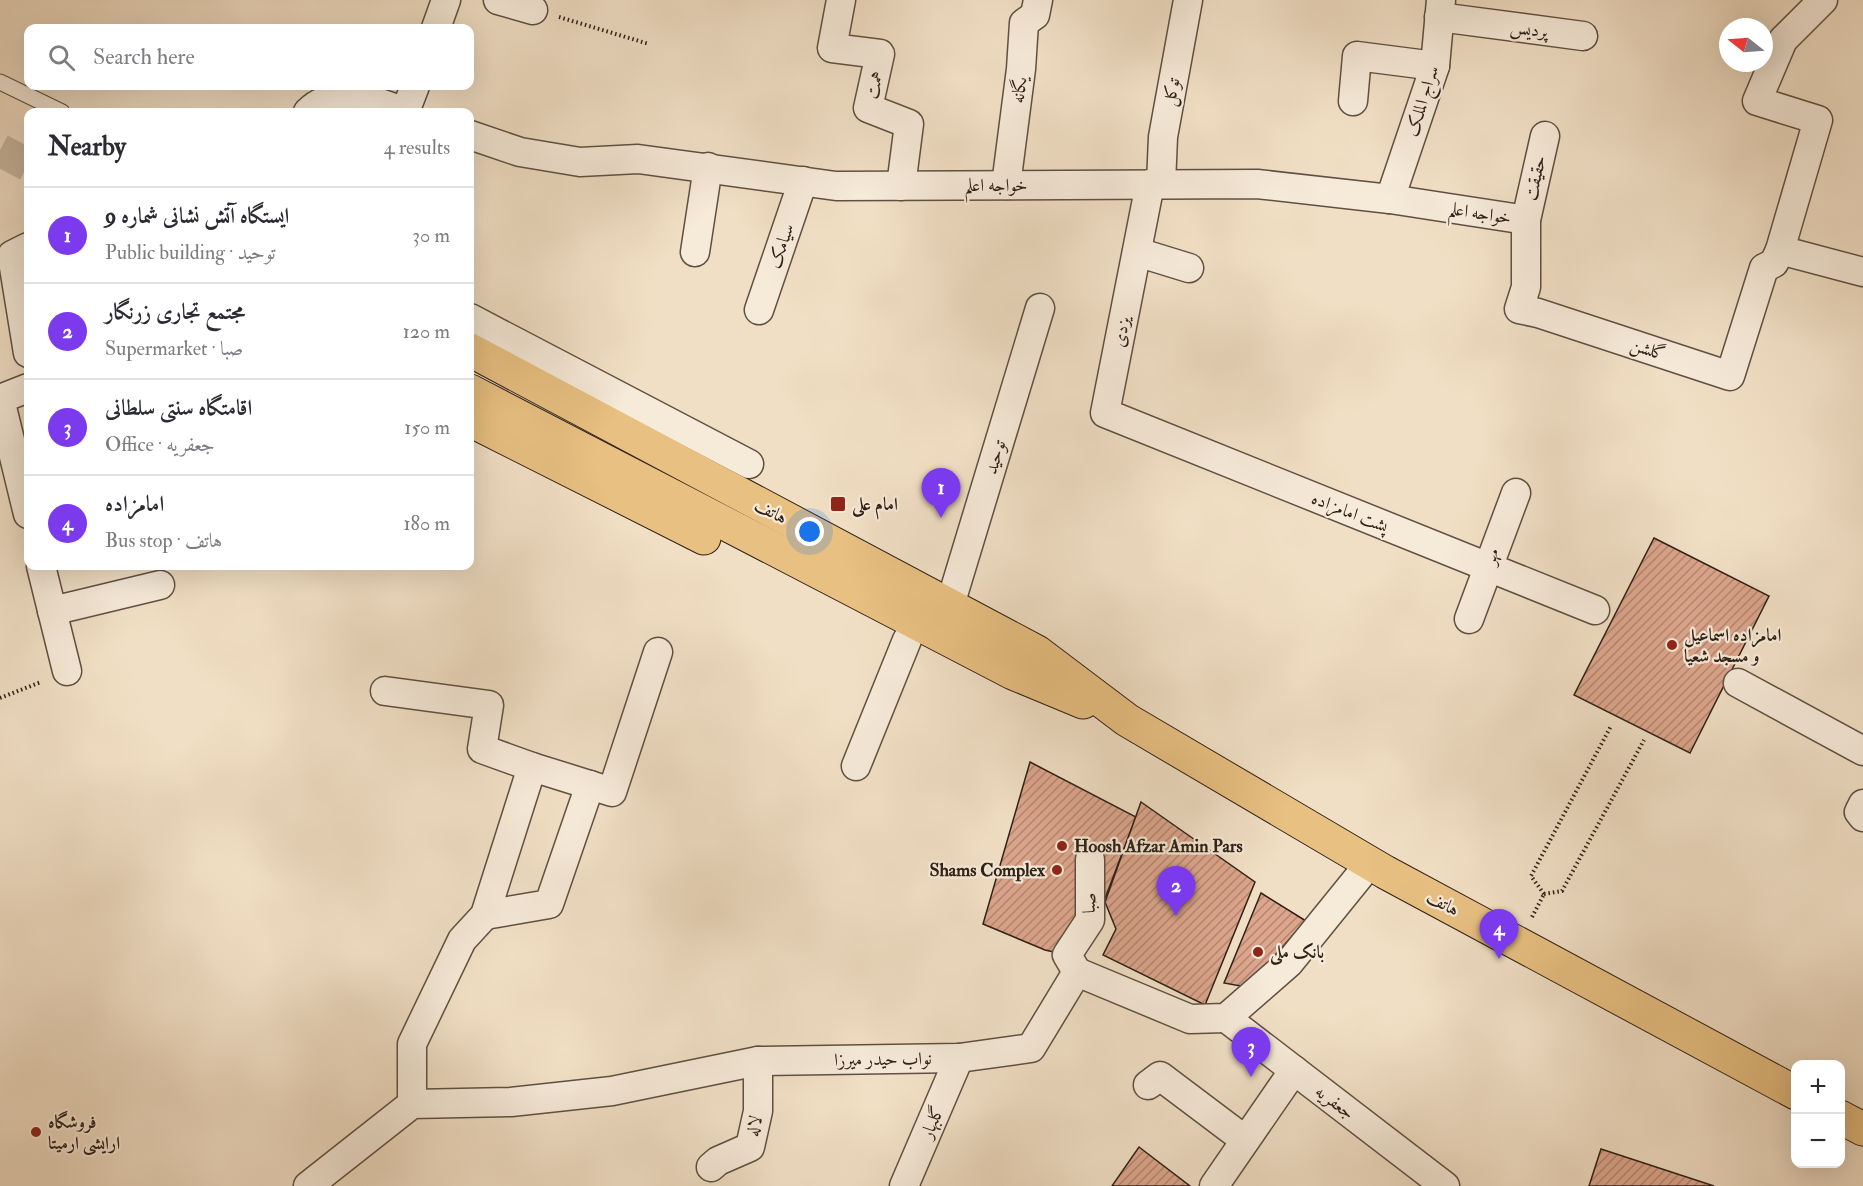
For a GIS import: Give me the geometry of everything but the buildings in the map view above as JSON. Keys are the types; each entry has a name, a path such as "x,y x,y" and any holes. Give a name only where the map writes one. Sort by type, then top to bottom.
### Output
{"main road":[{"name":"هاتف","path":"474,352 1037,652 1126,720 1370,863 1791,1090"},
{"name":"هاتف","path":"474,393 1013,673 1126,720"},
{"path":"474,422 907,640 1013,673"},
{"path":"1845,1120 1863,1130"}],"street":[{"path":"437,24 446,0"},
{"path":"498,0 534,10"},
{"name":"همت","path":"841,0 832,48 880,54 868,108 909,124 901,186"},
{"name":"یگانه","path":"1006,185 1021,69 1024,23 1035,15 1038,0"},
{"name":"توکل","path":"1155,184 1188,0"},
{"name":"گلشن","path":"1526,220 1526,287 1519,309 1538,313 1730,376 1764,268 1774,263 1780,250 1818,120 1757,101 1783,40 1823,0"},
{"name":"پردیس","path":"1440,8 1582,36"},
{"name":"سراج الملک","path":"1390,199 1435,66 1440,8"},
{"path":"1353,101 1358,56 1435,66"},
{"path":"406,108 413,90"},
{"path":"313,108 335,98 372,99 394,108"},
{"name":"خواجه اعلم","path":"474,136 520,152 580,162 638,159 836,186 1257,184 1390,199 1526,220"},
{"name":"حقیقت","path":"1526,220 1545,136"},
{"path":"695,252 708,167"},
{"name":"سیامک","path":"759,310 803,181"},
{"name":"یزدی","path":"1105,413 1137,252 1155,184"},
{"path":"24,249 12,255 24,328"},
{"path":"1780,250 1863,272"},
{"path":"1137,252 1189,268"},
{"name":"توحید","path":"950,605 1040,308"},
{"path":"474,320 749,464"},
{"path":"24,390 0,399 24,498"},
{"name":"پشت امامزاده","path":"1105,413 1595,610"},
{"name":"مهر","path":"1469,619 1516,493"},
{"path":"42,570 67,671"},
{"path":"52,611 160,585"},
{"path":"856,765 907,640"},
{"path":"385,691 489,705 482,749 612,792 658,652"},
{"path":"1738,683 1863,751"},
{"path":"308,1186 412,1104 412,1044 462,940 485,915 532,767"},
{"path":"485,915 549,904 590,785"},
{"path":"1863,804 1859,812 1863,817"},
{"name":"صبا","path":"1077,972 1066,955 1090,920 1090,860"},
{"path":"1077,972 1191,1019 1226,1018 1289,963 1370,863"},
{"name":"نواب حیدر میرزا","path":"412,1104 511,1102 612,1091 758,1061 959,1058 1031,1048 1077,972"},
{"name":"جعفریه","path":"1226,1018 1445,1186"},
{"name":"گلبهار","path":"904,1186 959,1058"},
{"name":"لاله","path":"711,1167 718,1161 750,1147 758,1111 758,1061"},
{"path":"1214,1186 1294,1070"},
{"path":"1148,1085 1160,1076 1245,1140"}],"lane":[{"path":"0,81 54,108"}],"path":[{"path":"534,10 649,44"},
{"path":"0,698 67,671"},
{"path":"1611,726 1531,876 1544,894 1562,891 1644,740"}],"tunnel":[{"path":"0,150 24,163"}],"place":[{"name":"امام علی","path":"838,504"},
{"name":"ایستگاه آتش نشانی شماره 9","path":"941,518"},
{"name":"امامزاده اسماعیل و مسجد شعیا","path":"1672,645"},
{"name":"Hoosh Afzar Amin Pars","path":"1062,846"},
{"name":"Shams Complex","path":"1057,870"},
{"name":"مجتمع تجاری زرنگار","path":"1176,916"},
{"name":"بانک ملی","path":"1258,952"},
{"name":"امامزاده","path":"1499,959"},
{"name":"اقامتگاه سنتی سلطانی","path":"1251,1077"},
{"name":"فروشگاه ارایشی ارمیتا","path":"36,1132"}]}
